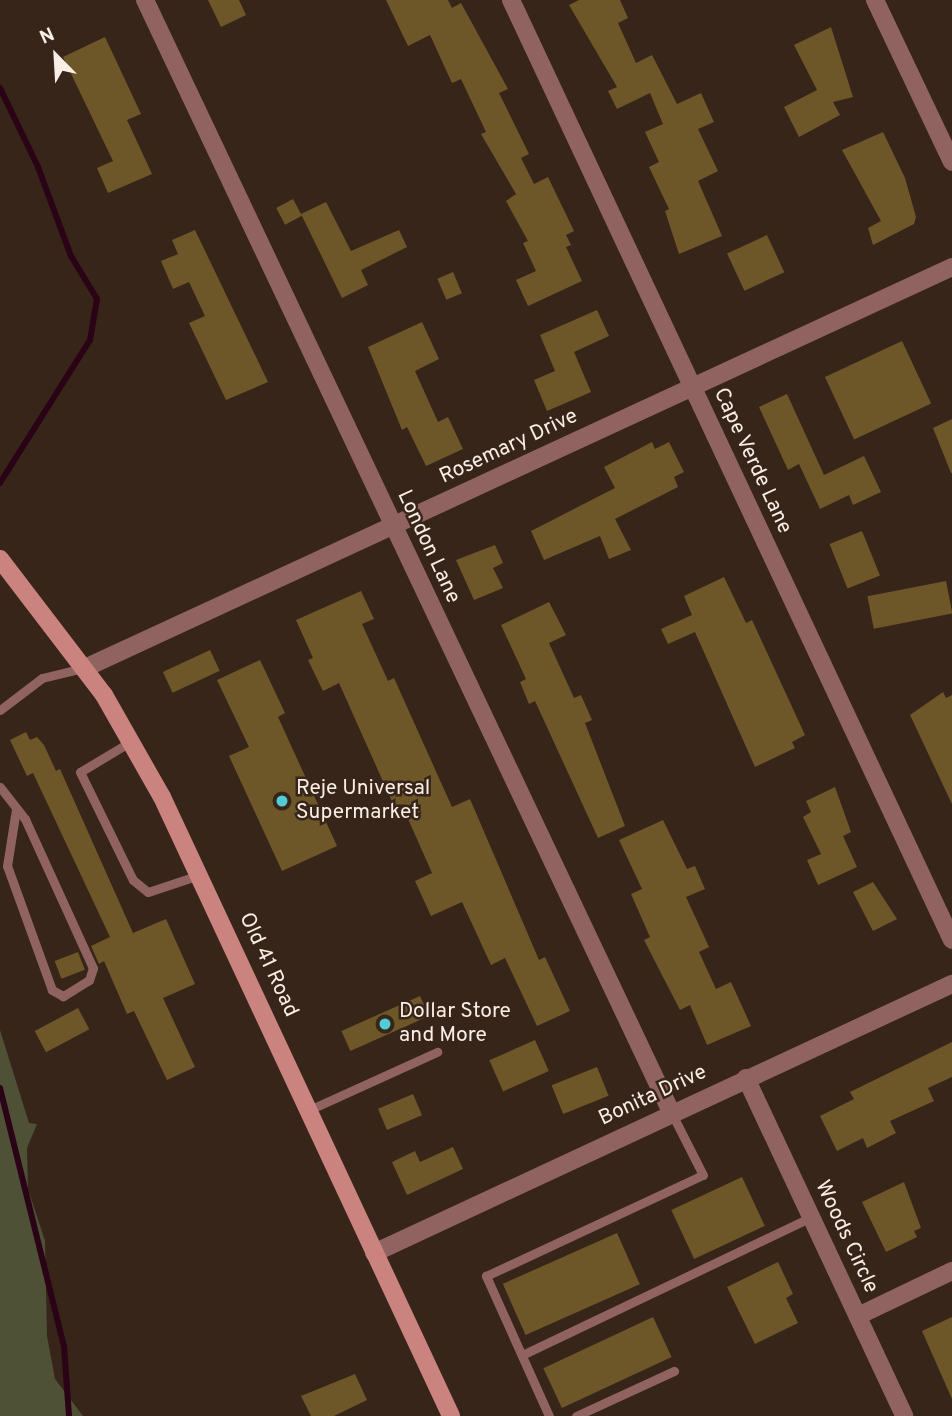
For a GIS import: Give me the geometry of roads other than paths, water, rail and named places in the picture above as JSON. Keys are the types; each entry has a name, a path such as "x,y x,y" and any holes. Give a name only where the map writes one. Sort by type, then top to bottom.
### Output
{"street":[{"name":"London Lane","path":"145,0 671,1112"},
{"name":"Cape Verde Lane","path":"511,0 952,940"},
{"path":"876,0 952,162"},
{"name":"Rosemary Drive","path":"85,668 952,267"},
{"name":"Old 41 Road","path":"0,559 85,668 130,742 200,874 451,1416"},
{"name":"Bonita Drive","path":"374,1253 671,1112 952,984"},
{"name":"Woods Circle","path":"746,1079 904,1416"},
{"path":"858,1315 952,1272"}],"lane":[{"path":"0,710 42,678 85,668"},
{"path":"130,742 80,772 133,880 148,892 200,874"},
{"path":"0,788 16,809 93,968 89,979 63,996 52,990 7,866 16,809"},
{"path":"309,1110 437,1052"},
{"path":"549,1416 486,1276 703,1175 671,1112"},
{"path":"522,1355 811,1217"},
{"path":"576,1416 674,1371"}],"waterway":[{"path":"0,88 38,167 71,256 97,299 90,340 0,483"},
{"path":"0,1088 64,1346 69,1416"}],"place":[{"name":"Reje Universal Supermarket","path":"282,801"},
{"name":"Dollar Store and More","path":"385,1024"}]}
